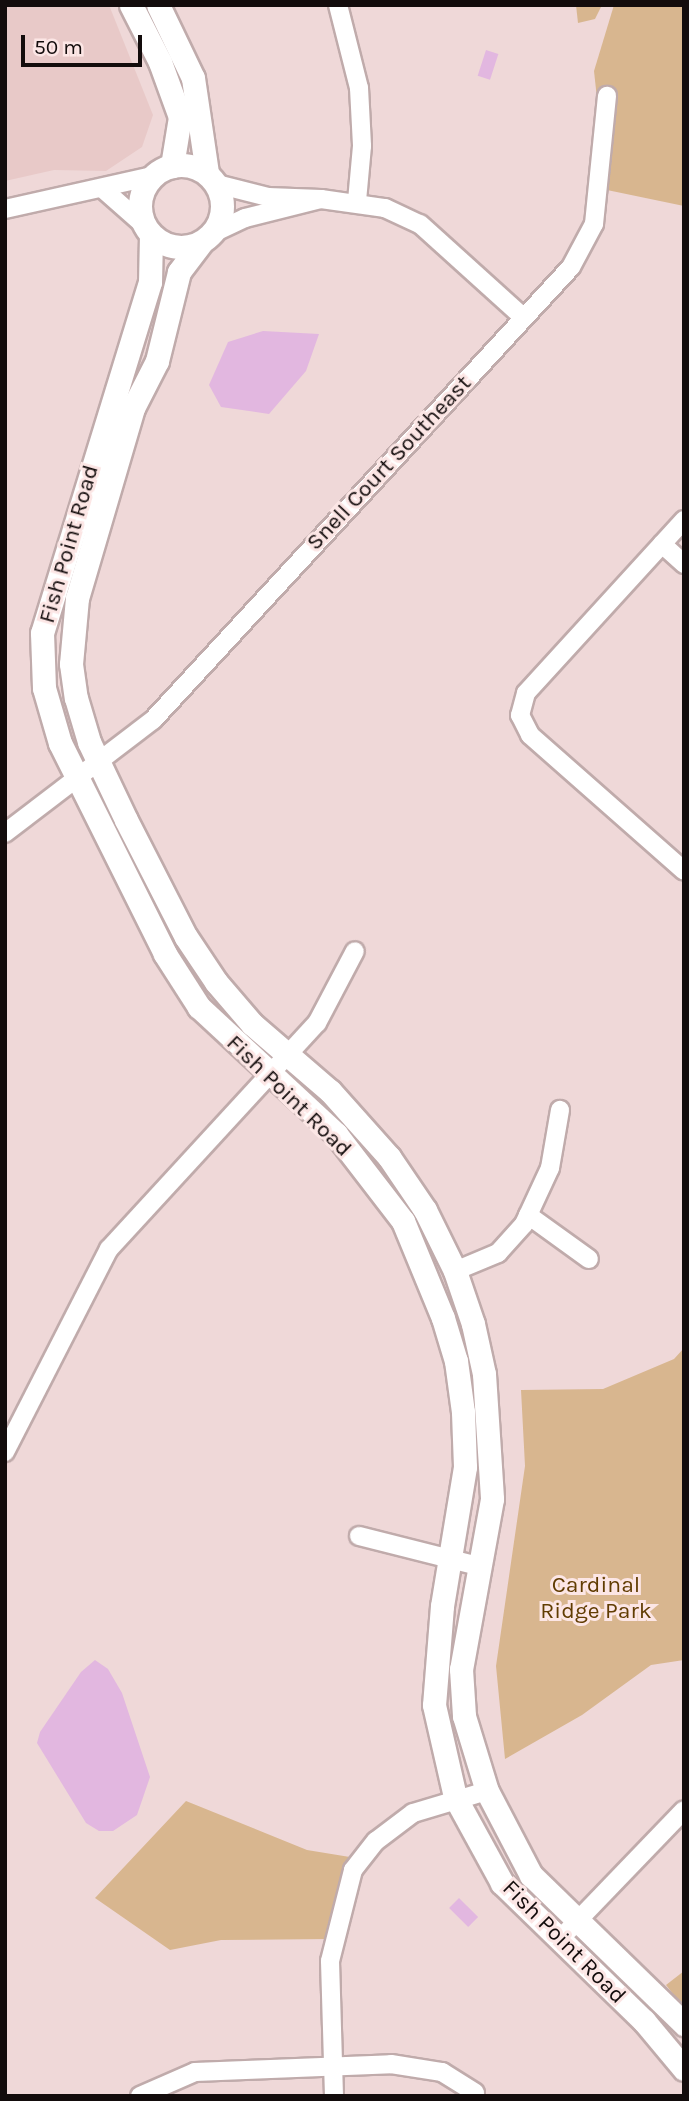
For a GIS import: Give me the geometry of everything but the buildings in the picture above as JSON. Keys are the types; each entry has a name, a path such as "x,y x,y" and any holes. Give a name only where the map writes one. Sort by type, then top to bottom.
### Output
{"street":[{"path":"131,5 160,62 180,117 162,171 141,195 148,231"},
{"path":"158,5 193,78 212,179 223,209 206,239"},
{"path":"338,5 359,88 362,146 356,201"},
{"name":"Snell Court Southeast","path":"5,833 153,720 586,245 594,223 607,96"},
{"path":"5,209 103,189 162,171 196,167 212,179 268,197 356,201 385,208 420,224 523,317"},
{"path":"103,189 148,231 174,247 206,239 244,218 321,199"},
{"name":"Fish Point Road","path":"148,231 150,282 42,632 44,688 60,743 172,965 200,1007 336,1134 402,1221 426,1272 456,1361 463,1412 465,1467 452,1559 442,1606 434,1705 455,1797 502,1883 644,2021 684,2069"},
{"name":"Fish Point Road","path":"206,239 178,272 157,361 133,408 107,509 76,598 71,664 76,698 98,762 186,937 216,982 252,1024 330,1091 389,1157 425,1210 455,1271 473,1324 491,1440 492,1499 461,1669 464,1716 487,1791 531,1875 684,2024"},
{"path":"684,520 526,693 520,715 530,735 684,871"},
{"path":"662,544 684,564"},
{"path":"5,1452 109,1249 317,1023 355,951"},
{"path":"455,1271 498,1253 528,1215 550,1168 560,1110"},
{"path":"528,1215 589,1259"},
{"path":"359,1536 478,1566"},
{"path":"334,2096 330,1961 353,1870 376,1841 413,1813 455,1797 487,1791"},
{"path":"559,1940 684,1810"},
{"path":"139,2096 157,2084 195,2072 391,2064 442,2072 475,2093"}],"shaded area":[{"path":"5,5 109,5 153,115 142,147 106,171 54,170 5,181"},
{"path":"486,50 498,54 490,80 478,76"},
{"path":"263,331 319,334 306,371 269,414 221,407 209,385 228,342"},
{"path":"95,1660 108,1669 122,1693 150,1777 137,1815 113,1831 99,1831 86,1823 37,1743 40,1732 81,1672"},
{"path":"459,1898 478,1917 468,1927 449,1908"}],"green space":[{"path":"576,5 602,5 595,19 578,23"},
{"path":"614,5 684,5 684,206 607,190 594,71"},
{"name":"Cardinal Ridge Park","path":"684,1348 684,1660 651,1665 582,1715 505,1759 496,1666 525,1466 521,1390 603,1389 674,1359"},
{"path":"186,1801 307,1850 362,1859 329,1939 221,1940 170,1950 95,1898"},
{"path":"684,1971 684,2008 666,1985"}]}
